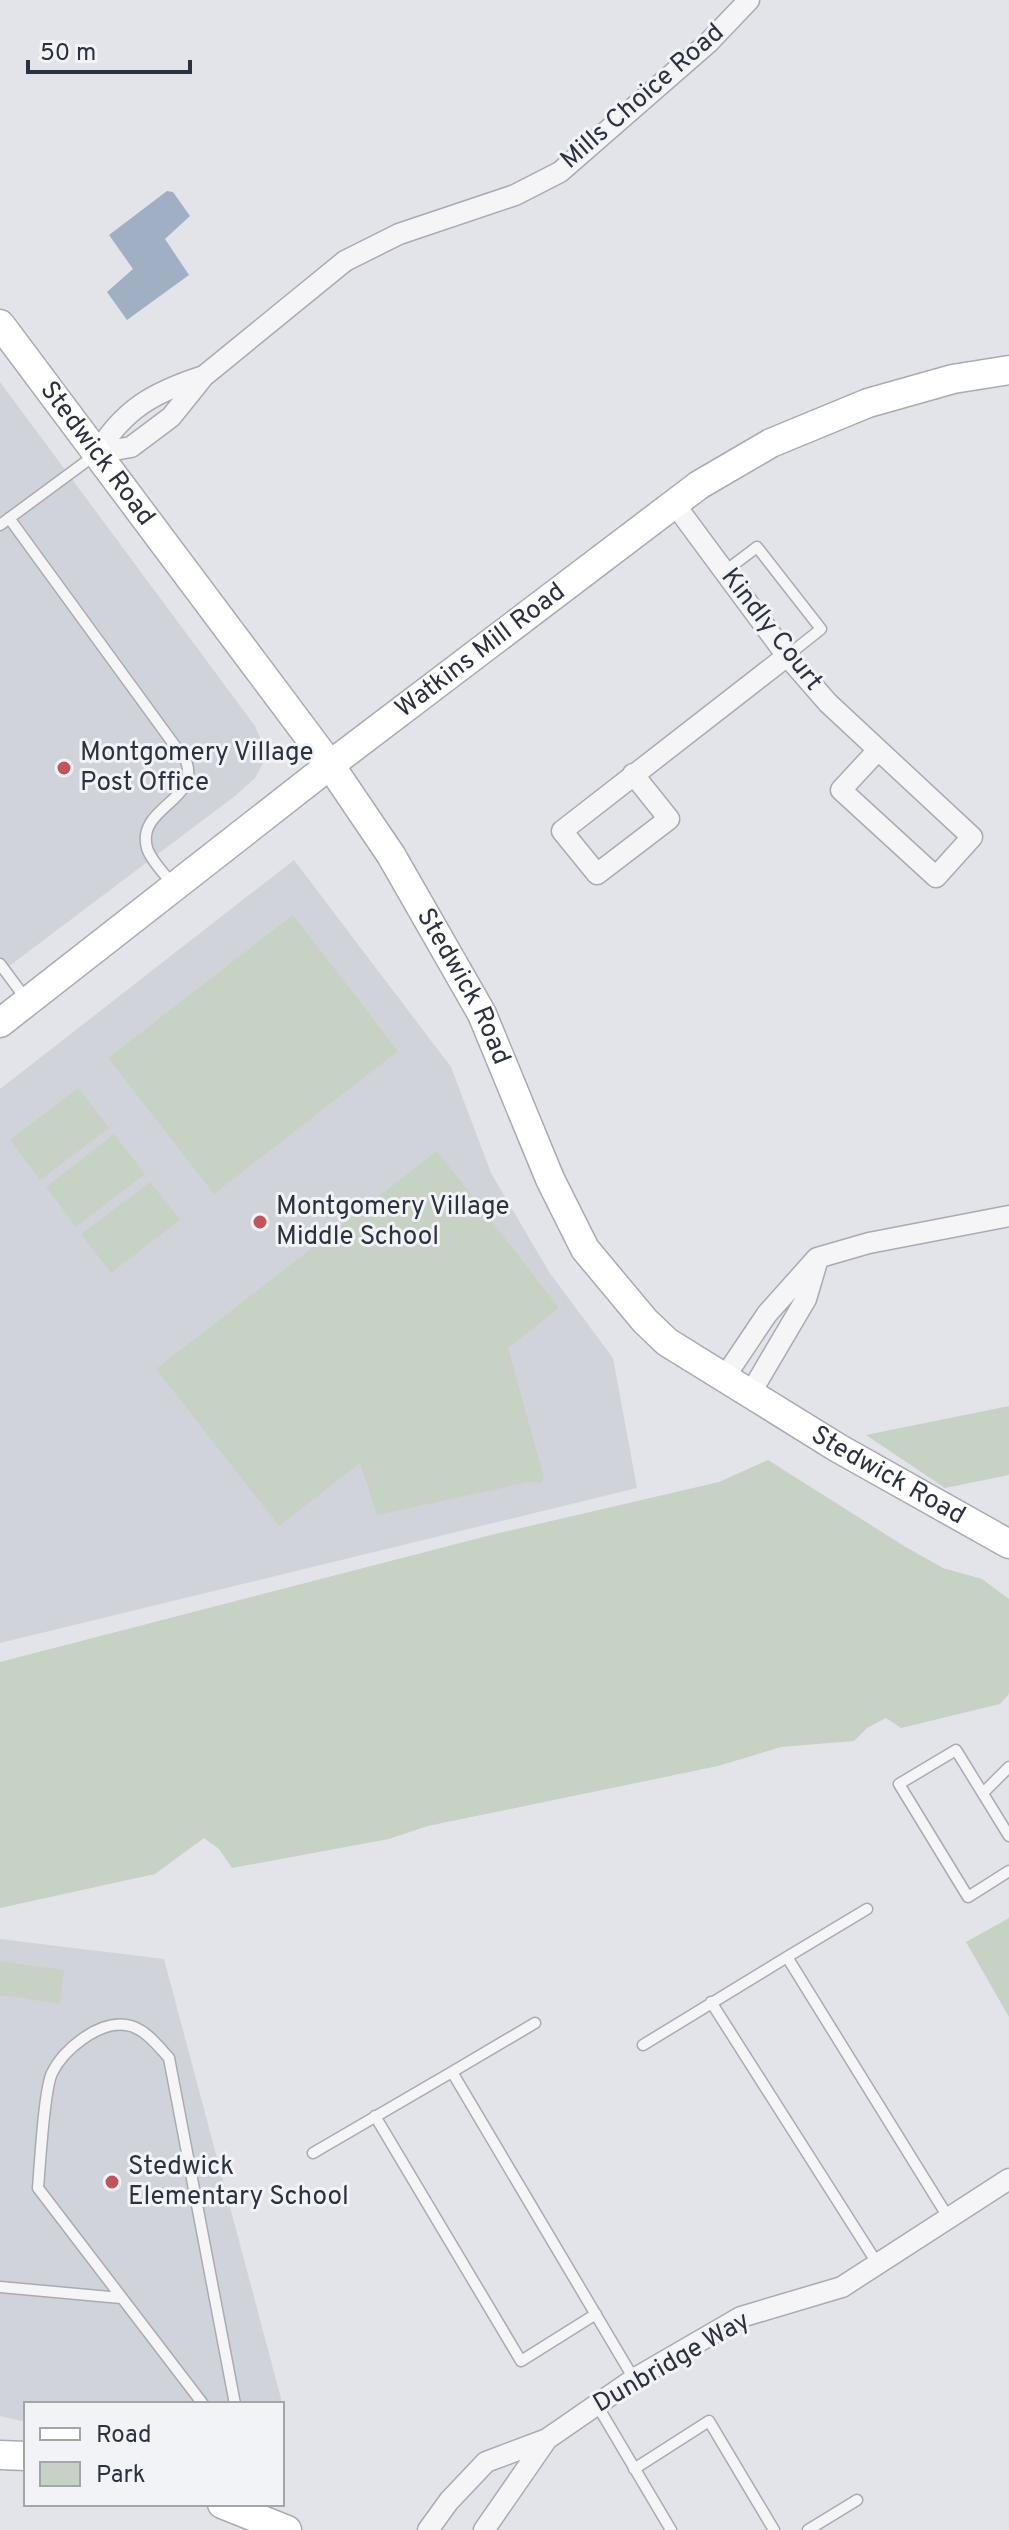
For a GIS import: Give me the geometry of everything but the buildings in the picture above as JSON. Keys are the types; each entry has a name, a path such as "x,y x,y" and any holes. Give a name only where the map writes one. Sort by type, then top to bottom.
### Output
{"street":[{"name":"Mills Choice Road","path":"97,453 131,447 171,417 204,376 306,289 356,254 399,234 501,201 560,172 688,61 749,0"},
{"name":"Stedwick Road","path":"0,324 330,765 433,923 482,1014 550,1179 585,1249 645,1321 667,1342 750,1394 1009,1544"},
{"name":"Watkins Mill Road","path":"0,1023 673,502 728,466 812,424 903,391 1009,370"},
{"name":"Mills Choice Road","path":"97,453 115,423 164,389 204,376"},
{"name":"Kindly Court","path":"673,502 787,656 828,703 972,837 936,877 841,790 878,750"},
{"path":"633,774 669,819 597,874 562,831 633,774 787,656"},
{"path":"724,1378 767,1314 817,1258 869,1243 1009,1216"},
{"path":"750,1394 806,1299 817,1258"},
{"name":"Dunbridge Way","path":"428,2530 449,2501 486,2462 547,2439 634,2379 741,2317 842,2287 1009,2179"},
{"name":"Dunbridge Way","path":"484,2530 547,2439"},
{"path":"0,2455 24,2456"},
{"path":"227,2506 287,2530"}],"lane":[{"path":"97,453 5,521 168,732 186,761 188,780 153,817 146,836 151,856 174,887"},
{"path":"724,572 757,547 821,629 787,656"},
{"path":"0,964 28,1001"},
{"path":"1009,1836 956,1750 899,1784 968,1897 1009,1871"},
{"path":"983,1793 1009,1767"},
{"path":"643,2045 867,1909"},
{"path":"787,1957 948,2217"},
{"path":"711,2002 877,2263"},
{"path":"313,2153 535,2023"},
{"path":"201,2402 38,2188 51,2075 68,2050 97,2031 126,2025 151,2038 169,2058 235,2402"},
{"path":"452,2072 634,2379"},
{"path":"375,2116 521,2361 596,2314"},
{"path":"0,2287 121,2298"},
{"path":"597,2405 671,2530"},
{"path":"634,2469 709,2421 774,2530"},
{"path":"808,2530 857,2500"}],"shaded area":[{"path":"0,382 255,726 264,747 263,763 255,778 235,796 0,973"},
{"name":"Montgomery Village Middle School","path":"294,860 451,1067 491,1173 549,1272 613,1358 637,1488 0,1643 0,1089"},
{"name":"Stedwick Elementary School","path":"0,1939 164,1959 282,2402 24,2402 24,2422 0,2416"}],"green space":[{"path":"293,915 398,1051 214,1194 108,1058"},
{"path":"78,1088 109,1128 40,1180 10,1140"},
{"path":"114,1134 145,1174 76,1227 46,1187"},
{"path":"437,1151 559,1308 508,1348 544,1478 541,1483 529,1482 377,1515 360,1463 279,1526 156,1369"},
{"path":"150,1182 180,1220 111,1273 81,1234"},
{"path":"1009,1406 1009,1475 945,1488 866,1435"},
{"path":"768,1460 904,1546 943,1568 982,1579 1009,1599 1009,1694 1000,1704 901,1728 886,1718 867,1728 854,1741 781,1747 718,1766 428,1826 389,1839 232,1868 219,1849 204,1838 155,1874 0,1908 0,1662 491,1535 719,1482"},
{"path":"1009,1918 1009,2017 966,1942"},
{"path":"0,1961 64,1970 60,2004 0,1995"}],"water":[{"path":"167,191 173,192 190,216 165,239 189,275 127,320 107,292 133,269 109,235"}],"place":[{"name":"Montgomery Village Post Office","path":"64,768"},
{"name":"Montgomery Village Middle School","path":"260,1222"},
{"name":"Stedwick Elementary School","path":"112,2182"}]}
